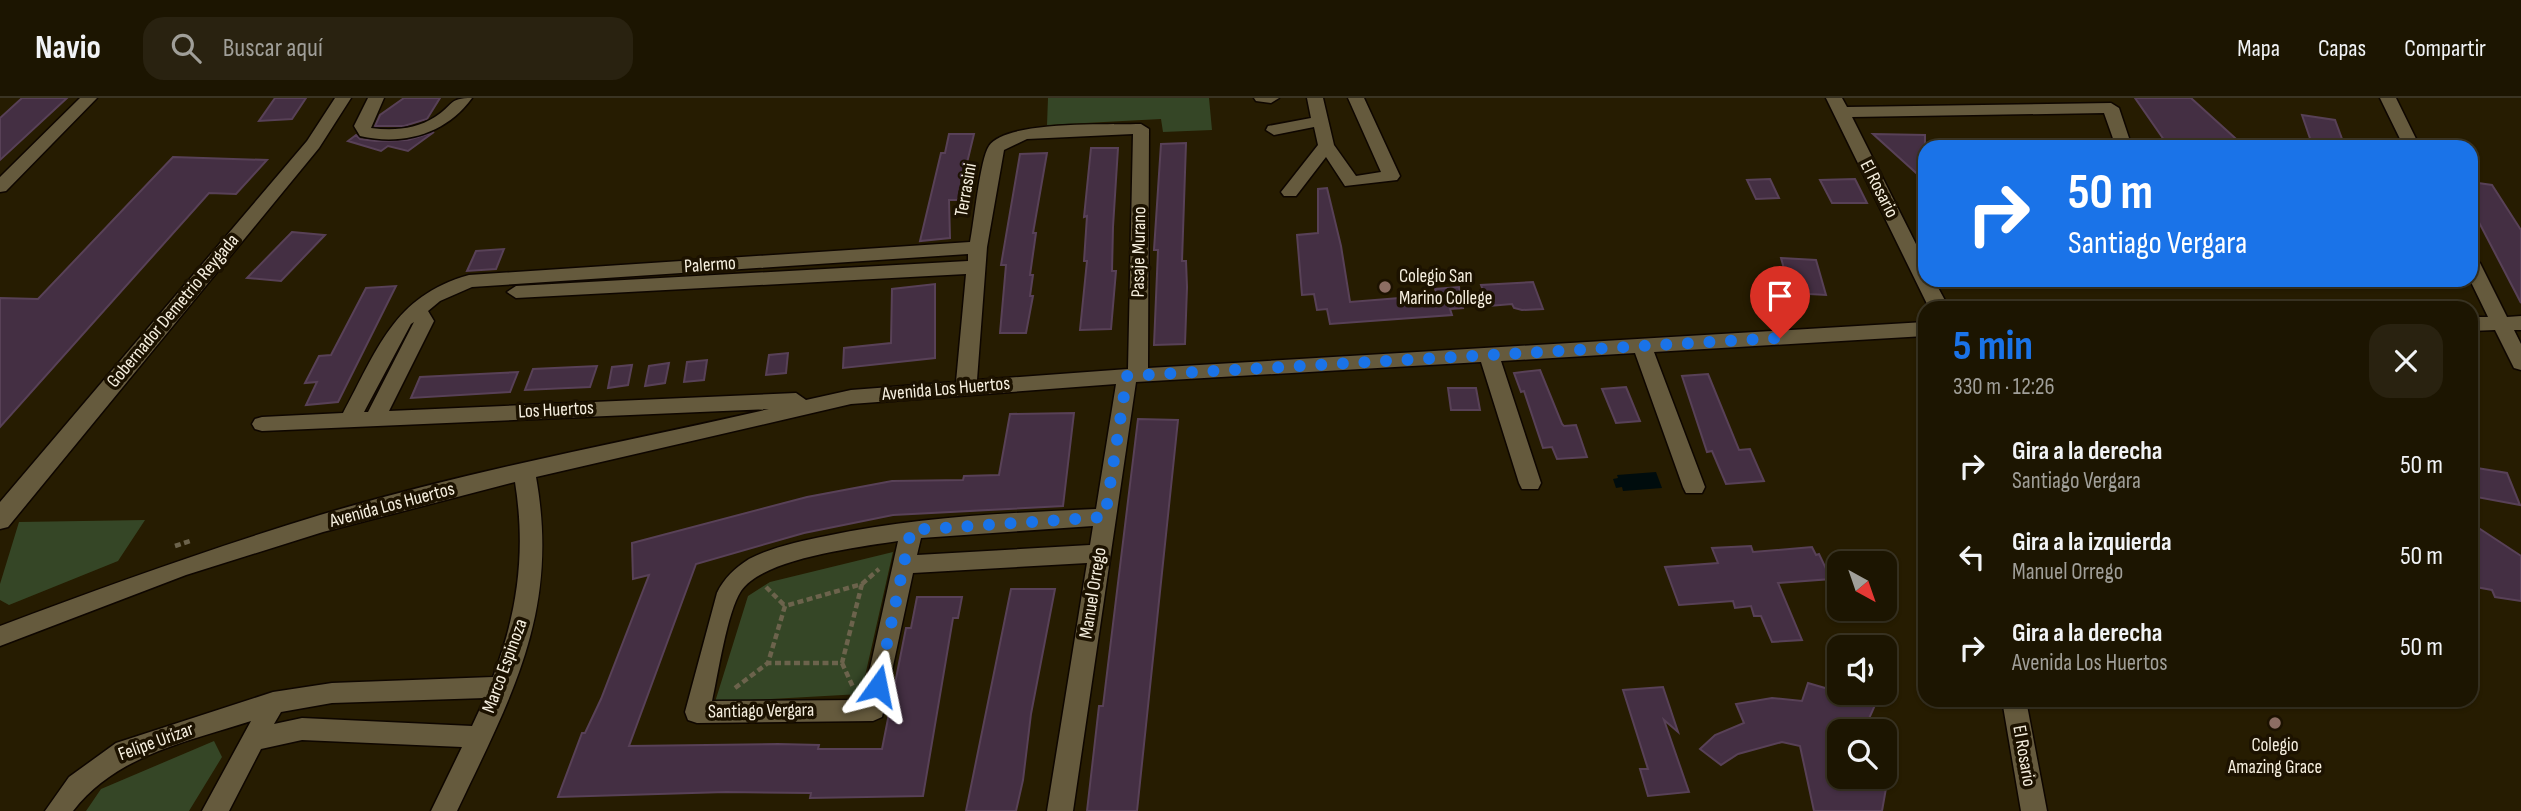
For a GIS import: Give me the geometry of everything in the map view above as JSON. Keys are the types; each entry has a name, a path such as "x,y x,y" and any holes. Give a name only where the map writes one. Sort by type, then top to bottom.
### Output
{"street":[{"path":"0,187 89,98"},
{"name":"Gobernador Demetrio Reygada","path":"0,521 313,144 343,98"},
{"path":"376,98 362,126 366,132 424,131 448,116 464,98"},
{"path":"1262,98 1271,98"},
{"path":"1315,98 1326,145 1351,182 1391,176 1356,98"},
{"path":"2388,98 2409,140"},
{"path":"1837,105 2110,103 2122,140"},
{"name":"El Rosario","path":"1837,105 1918,266"},
{"path":"1274,130 1320,121"},
{"name":"Terrasini","path":"966,387 978,247 994,153 1001,144 1026,134 1140,129"},
{"name":"Pasaje Murano","path":"1133,376 1140,129"},
{"path":"1290,192 1326,145"},
{"name":"Palermo","path":"349,420 404,320 445,291 469,281 978,247"},
{"name":"Palermo","path":"445,291 462,295 976,267"},
{"path":"2478,274 2511,323 2521,363"},
{"path":"375,419 424,321 418,310"},
{"path":"2478,324 2511,323"},
{"name":"Avenida Los Huertos","path":"0,636 250,545 395,503 851,397 1133,376 1918,329"},
{"path":"1642,346 1694,487"},
{"path":"1489,355 1530,483"},
{"name":"Manuel Orrego","path":"1060,811 1105,517 1133,376"},
{"name":"Los Huertos","path":"262,424 851,397"},
{"name":"Marco Espinoza","path":"444,811 479,737 523,625 530,587 532,527 524,472"},
{"name":"Santiago Vergara","path":"911,530 873,710 697,712 731,586 739,577 764,560 911,530 1105,517"},
{"path":"905,565 1099,553"},
{"name":"Felipe Urízar","path":"58,811 85,778 125,751 273,703 332,693 500,687"},
{"path":"215,811 273,703"},
{"name":"El Rosario","path":"2015,707 2034,811"},
{"path":"256,739 302,729 479,737"}],"path":[{"path":"862,584 842,663 768,663 785,606 862,584"}],"green space":[{"path":"1048,98 1209,98 1212,130 1163,132 1161,119 1047,125"},
{"path":"145,520 118,561 9,605 0,600 0,584 19,522"},
{"path":"893,552 861,694 715,702 748,596 770,582"},
{"path":"214,741 222,757 189,811 86,811 101,789"}],"shaded area":[{"path":"1656,472 1662,488 1623,491 1622,487 1616,488 1613,479 1618,478 1617,475"}],"building":[{"path":"22,98 67,98 0,160 0,118"},
{"path":"275,98 306,98 292,119 259,121"},
{"path":"404,98 440,98 427,119 404,126 375,126 380,115"},
{"path":"2135,98 2191,98 2237,140 2164,140"},
{"path":"2302,115 2335,120 2342,140 2311,140"},
{"path":"434,132 408,151 388,146 381,151 348,141 356,135 360,139 376,141 408,140"},
{"path":"949,134 974,134 958,200 949,200 950,238 920,241 941,153 945,153"},
{"path":"1873,134 1925,135 1925,140 1918,140 1918,175"},
{"path":"1186,143 1182,261 1186,261 1187,287 1185,344 1154,345 1158,250 1154,250 1161,144"},
{"path":"1091,148 1118,148 1112,271 1116,271 1111,329 1080,330 1087,261 1084,261 1087,216 1084,217"},
{"path":"1047,153 1033,233 1036,233 1030,296 1033,296 1026,333 1000,333 1006,265 1001,265 1020,154"},
{"path":"173,157 267,160 236,194 209,193 0,427 0,298 38,299"},
{"path":"1770,179 1779,198 1756,199 1747,180"},
{"path":"1855,179 1867,203 1832,203 1820,180"},
{"path":"2478,183 2492,185 2521,230 2521,303 2478,220"},
{"path":"1327,188 1341,246 1350,302 1437,295 1435,289 1459,287 1463,308 1450,309 1452,315 1330,324 1327,309 1317,310 1314,294 1302,295 1297,235 1318,233 1318,189"},
{"path":"292,232 325,235 281,281 247,278"},
{"path":"504,249 496,269 467,271 476,251"},
{"path":"1781,258 1816,260 1826,295 1791,293"},
{"path":"1533,282 1543,309 1522,310 1514,308 1512,304 1489,306 1481,285"},
{"path":"935,284 935,358 843,368 844,348 891,343 892,289"},
{"path":"396,286 338,402 306,405 317,382 305,383 319,356 331,355 366,288"},
{"path":"788,353 786,373 766,375 769,355"},
{"path":"707,360 704,380 684,382 687,362"},
{"path":"669,363 665,383 645,386 649,366"},
{"path":"632,365 628,385 608,388 612,367"},
{"path":"597,366 590,387 525,390 533,369"},
{"path":"1540,370 1562,424 1576,425 1587,457 1557,459 1552,447 1543,448 1524,391 1521,392 1514,373"},
{"path":"518,372 510,392 411,398 420,377"},
{"path":"1708,374 1739,450 1750,449 1764,481 1726,484 1712,451 1707,452 1682,376"},
{"path":"1626,387 1640,421 1616,423 1602,389"},
{"path":"1448,388 1476,388 1480,410 1451,410"},
{"path":"1074,413 1063,506 893,515 804,533 696,564 629,746 778,744 819,745 818,749 882,749 906,628 911,628 917,597 962,597 958,618 953,618 923,796 810,798 811,793 726,792 558,797 582,733 585,733 601,699 649,575 633,579 632,543 807,497 892,481 963,480 964,476 999,475 1010,414"},
{"path":"1138,419 1178,420 1137,811 1087,811 1099,706 1103,706"},
{"path":"2478,468 2507,473 2520,505 2478,497"},
{"path":"2478,528 2521,556 2521,601 2495,597 2492,590 2478,587"},
{"path":"1751,546 1753,552 1812,547 1816,555 1819,554 1827,571 1827,579 1778,583 1802,640 1772,642 1761,616 1754,616 1751,606 1735,608 1733,601 1679,605 1665,567 1718,563 1712,548"},
{"path":"1011,589 1055,589 1031,714 1023,780 1016,811 966,811"},
{"path":"1808,683 1827,689 1827,705 1875,705 1869,719 1827,719 1827,789 1886,789 1882,811 1814,811 1800,746 1782,742 1738,754 1721,765 1700,749 1715,735 1744,723 1736,704 1772,698 1802,701"},
{"path":"1663,687 1678,732 1664,720 1689,792 1648,796 1640,769 1648,769 1623,690"}],"place":[{"name":"Colegio San Marino College","path":"1385,287"},
{"name":"Colegio Amazing Grace","path":"2275,723"}],"route":[{"path":"878,686 911,530 1105,517 1127,376 1780,338"}]}
